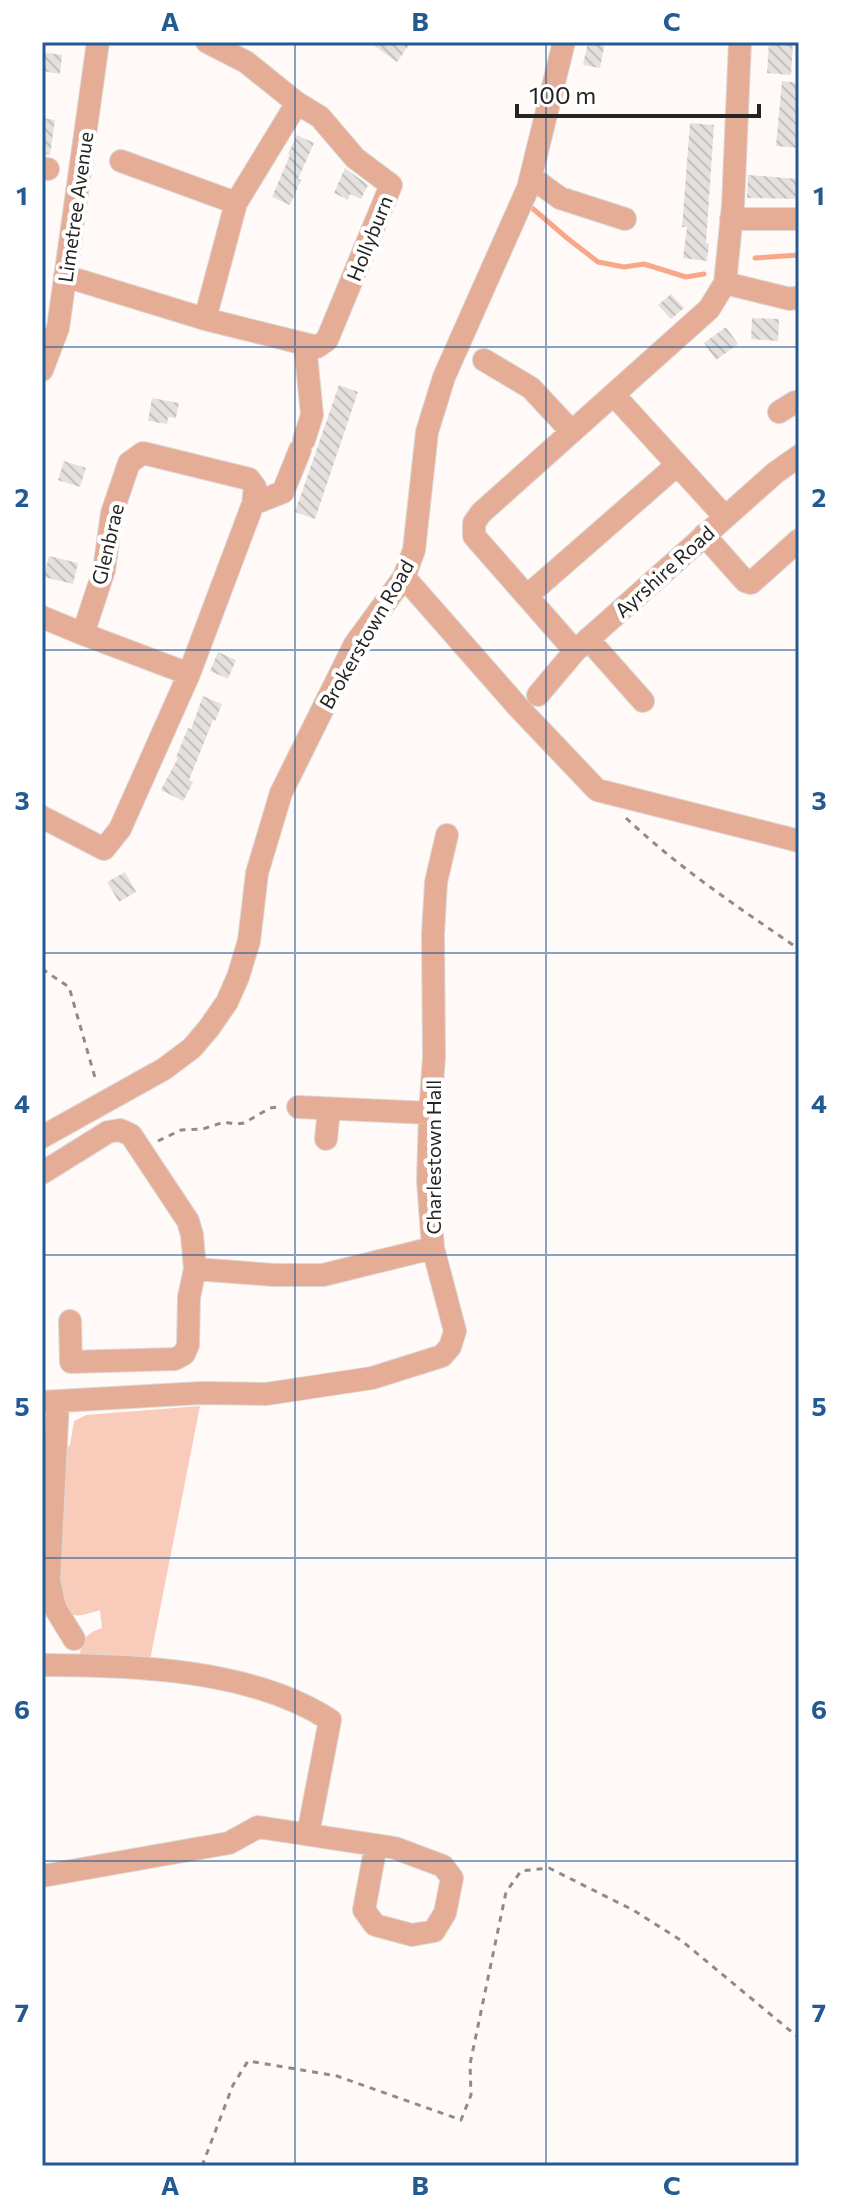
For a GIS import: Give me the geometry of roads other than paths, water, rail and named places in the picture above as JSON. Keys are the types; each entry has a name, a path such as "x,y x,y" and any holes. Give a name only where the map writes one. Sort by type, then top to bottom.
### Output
{"street":[{"name":"Limetree Avenue","path":"42,370 58,328 98,42"},
{"name":"Hollyburn","path":"207,42 246,62 297,103 320,117 355,158 391,185 327,340 317,347 305,344"},
{"name":"Brokerstown Road","path":"42,1137 164,1069 192,1048 227,1002 249,941 257,873 281,793 355,644 404,577 414,550 427,432 444,377 531,177 564,42"},
{"path":"643,701 527,596 474,536 474,523 481,513 709,309 725,283 740,42"},
{"path":"205,319 236,203 297,103"},
{"path":"121,161 236,203"},
{"path":"531,177 560,198 625,219"},
{"path":"731,219 799,219"},
{"path":"42,817 104,849 120,829 189,674 253,504 283,492 312,415 305,344 205,319 65,276"},
{"path":"725,283 790,299 799,297"},
{"path":"484,360 531,388 572,432"},
{"path":"614,395 725,517"},
{"name":"Glenbrae","path":"83,634 104,570 112,513 129,463 143,453 249,479 255,487 253,504"},
{"name":"Ayrshire Road","path":"538,695 582,645 775,473 799,456"},
{"path":"527,596 677,465"},
{"path":"704,535 745,581 751,583 799,540"},
{"path":"404,577 519,708 597,790 799,841"},
{"path":"42,617 189,674"},
{"name":"Charlestown Hall","path":"50,1402 201,1393 266,1394 372,1378 442,1356 450,1347 455,1331 433,1248 428,1181 434,1057 433,934 436,882 447,835"},
{"path":"298,1107 430,1113"},
{"path":"326,1139 329,1109"},
{"path":"42,1173 108,1132 120,1130 131,1135 188,1221 192,1235 195,1269 189,1297 188,1345 184,1354 175,1359 71,1362 70,1321"},
{"path":"195,1269 323,1275 433,1248"},
{"path":"50,1402 46,1552 55,1608 74,1639"},
{"path":"42,1665 142,1668 214,1676 272,1693 316,1711 330,1720 308,1834"},
{"path":"42,1876 229,1843 258,1827 308,1834 395,1848 443,1866 452,1878 445,1913 434,1931 412,1935 375,1925 364,1910 376,1845"}],"waterway":[{"path":"532,208 598,262 624,267 644,264 686,277 704,274"},
{"path":"755,258 799,255"}]}
